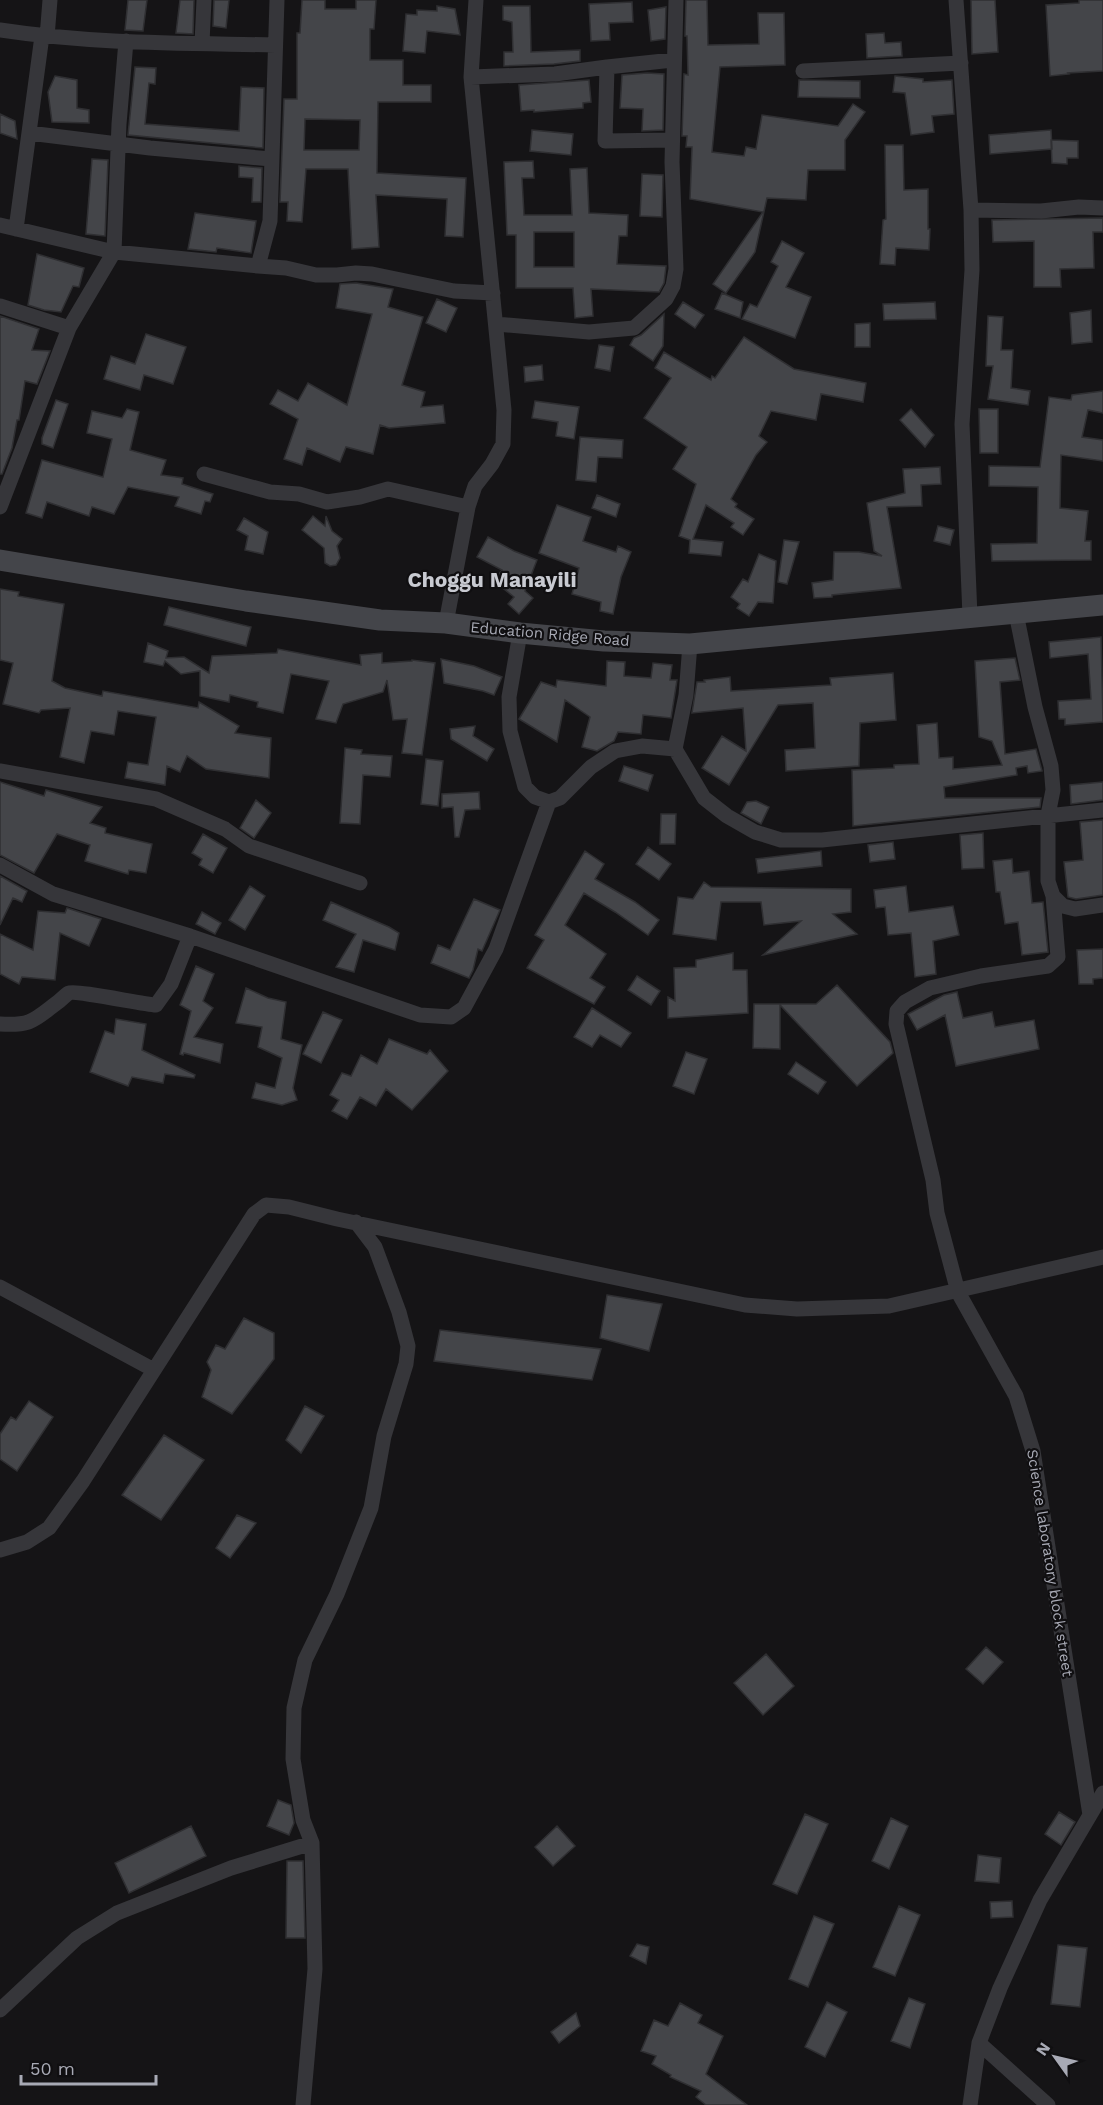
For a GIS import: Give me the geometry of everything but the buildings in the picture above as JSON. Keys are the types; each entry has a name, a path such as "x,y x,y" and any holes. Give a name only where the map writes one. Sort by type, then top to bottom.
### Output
{"main road":[{"name":"Education Ridge Road","path":"0,560 246,601 380,620 446,623 520,633 604,640 690,644 1103,604"}],"street":[{"path":"16,229 50,0"},
{"path":"202,43 204,0"},
{"path":"258,266 270,221 277,0"},
{"path":"446,623 468,507 475,486 492,464 503,444 504,410 471,77 476,0"},
{"path":"496,324 589,332 634,328 666,299 673,286 676,268 672,140 676,0"},
{"path":"956,0 971,210 971,282 962,424 970,616"},
{"path":"0,30 44,37 275,45"},
{"path":"0,507 69,328 114,252 118,144 126,40"},
{"path":"471,77 555,74 673,60"},
{"path":"803,71 961,63"},
{"path":"607,67 605,141 672,140"},
{"path":"29,134 271,159"},
{"path":"971,210 1041,211 1079,207 1103,208"},
{"path":"0,225 114,252 286,268 316,275 372,274 454,291 493,293"},
{"path":"0,306 69,328"},
{"path":"204,474 270,492 298,494 327,502 360,497 388,489 468,507"},
{"path":"1016,613 1032,696 1051,766 1053,790 1048,815 1048,881 1053,896 1063,906 1075,909 1103,905"},
{"path":"520,633 508,697 510,731 525,787 534,796 549,802 560,798 591,767 615,751 642,746 675,748"},
{"path":"690,644 686,695 675,748 705,798 727,816 755,832 781,840 822,840 1103,810"},
{"path":"0,771 156,800 225,829 249,846 360,883"},
{"path":"0,865 53,894 190,936 420,1015 451,1017 464,1008 496,949 549,802"},
{"name":"Science laboratory block street","path":"1053,896 1058,957 1048,966 981,976 930,988 904,1002 897,1011 896,1024 900,1049 933,1180 937,1213 958,1292 1016,1396 1032,1450 1090,1815"},
{"path":"0,1024 31,1023 69,993 156,1005 171,984 190,936"},
{"path":"0,1550 27,1542 49,1528 83,1481 254,1214 266,1205 289,1207 745,1305 797,1309 890,1306 1103,1257"},
{"path":"303,2105 315,1969 312,1843 303,1820 292,1759 294,1708 306,1660 337,1594 371,1508 384,1436 406,1364 408,1346 399,1312 375,1247 356,1222"},
{"path":"0,1287 154,1370"},
{"path":"970,2105 979,2043 1000,1988 1040,1900 1103,1793"},
{"path":"0,2010 77,1938 117,1913 231,1868 312,1843"},
{"path":"979,2043 1048,2105"}],"district":[{"name":"Choggu Manayili","path":"492,580"}]}
